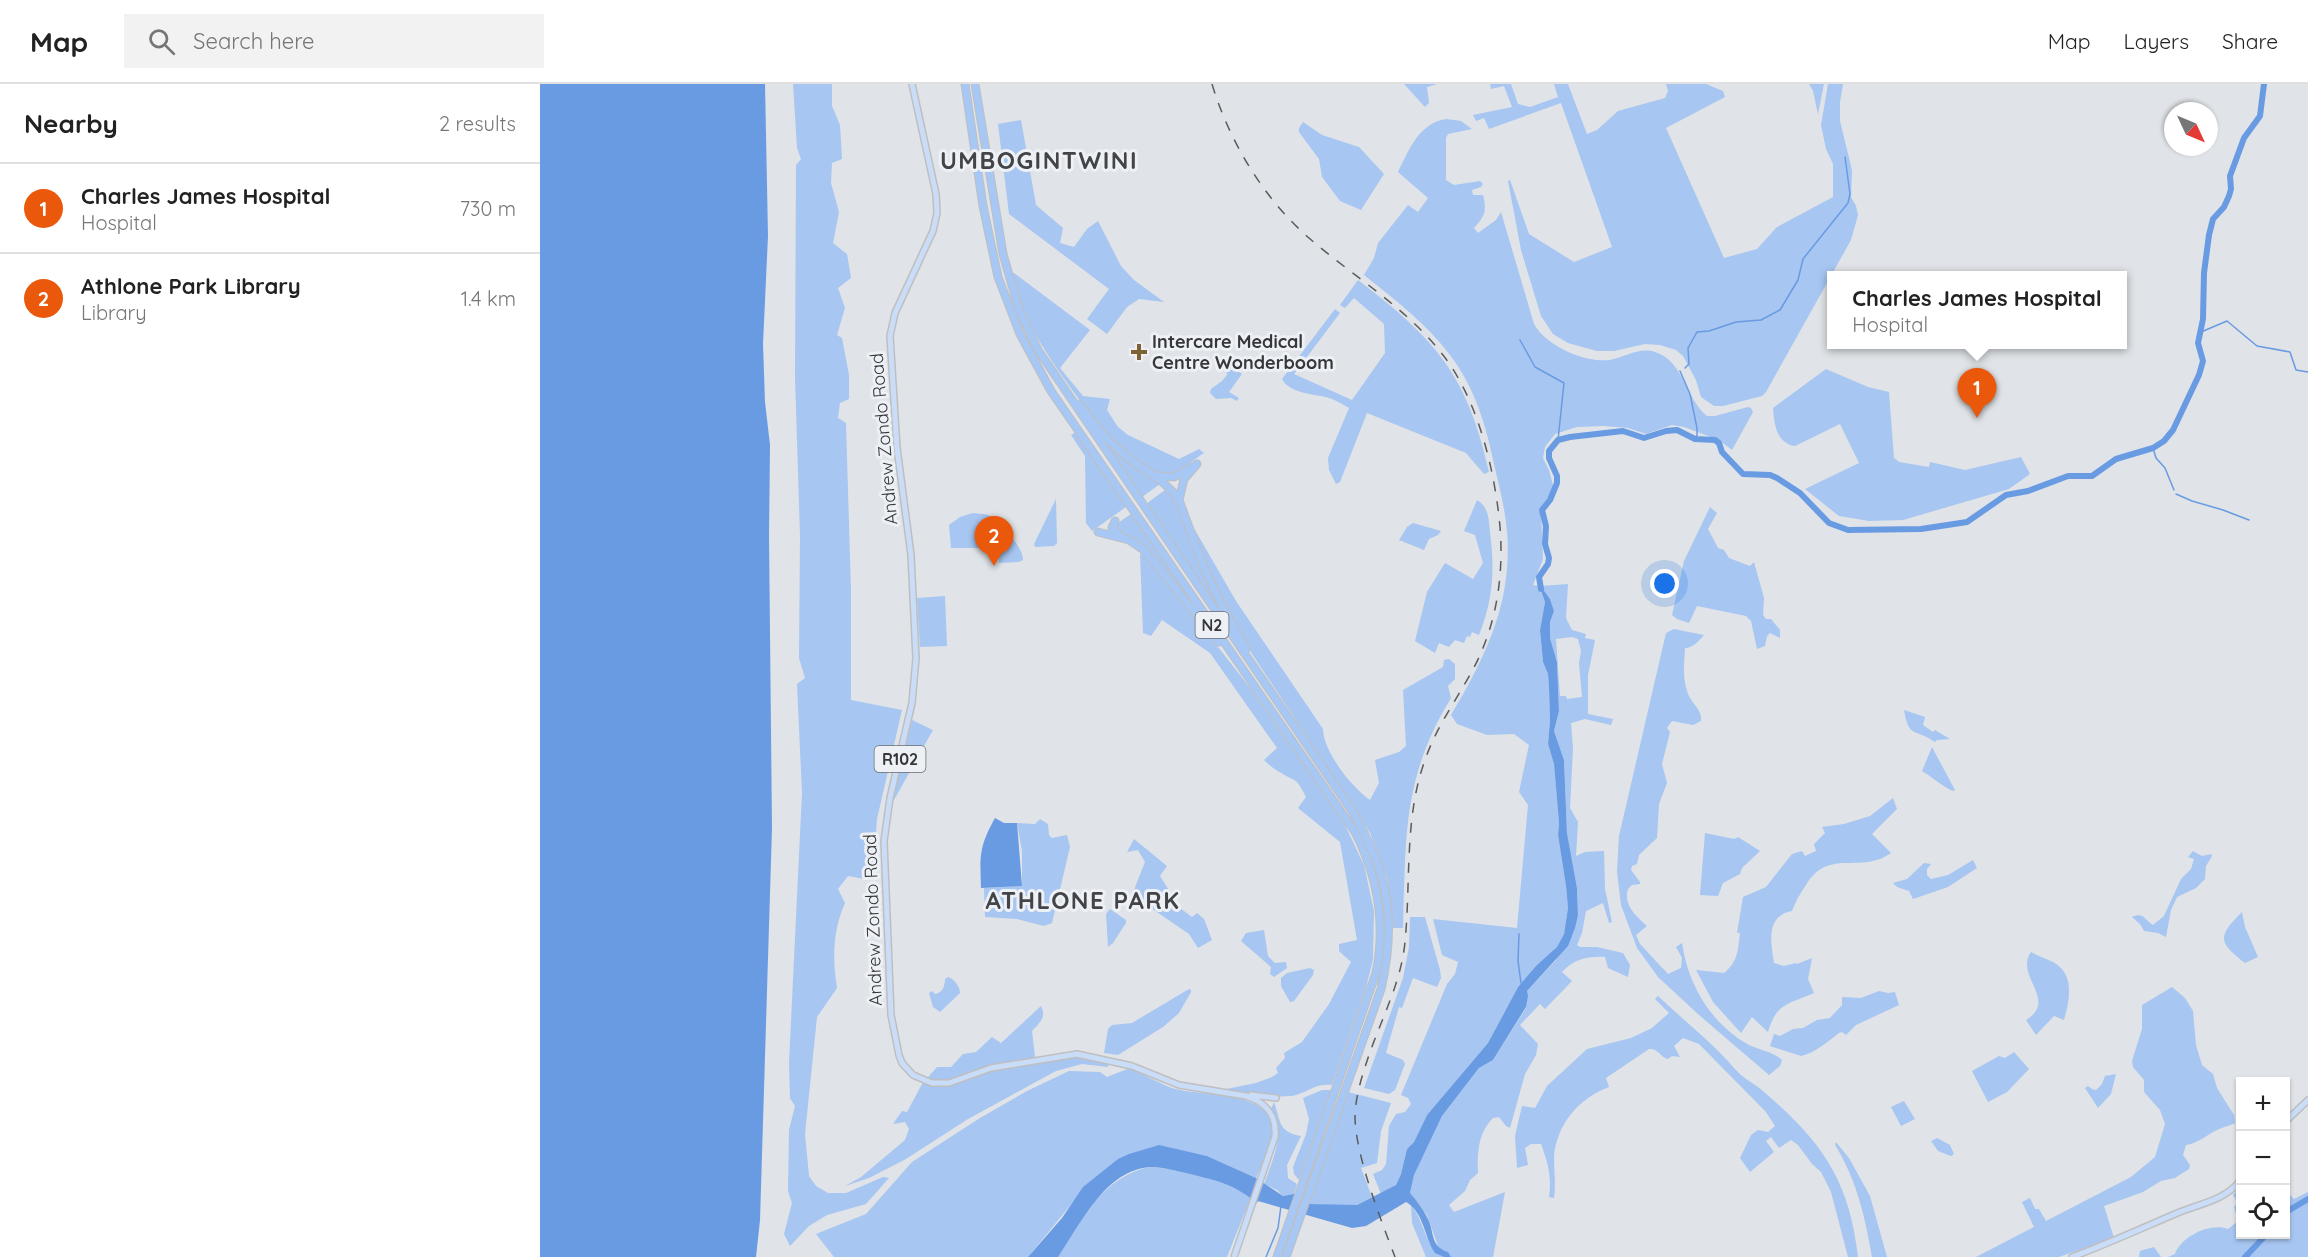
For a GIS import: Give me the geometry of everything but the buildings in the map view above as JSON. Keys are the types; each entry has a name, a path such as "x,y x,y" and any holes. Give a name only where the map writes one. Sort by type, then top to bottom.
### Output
{"highway":[{"name":"N2","path":"965,84 969,122 991,250 1005,298 1020,334 1051,391 1355,832 1369,863 1380,902 1381,951 1376,973 1277,1257"},
{"name":"N2","path":"975,84 992,197 1008,274 1027,328 1054,375 1364,831 1379,865 1387,901 1389,949 1381,989 1286,1257"},
{"path":"1054,375 1112,444 1168,485 1179,500 1217,597 1238,637 1264,677 1265,685"},
{"path":"1156,476 1174,477 1197,464 1184,479 1179,500"},
{"path":"1115,521 1112,528 1123,538"},
{"path":"1098,532 1123,538 1135,544 1152,558 1251,681"}],"main road":[{"name":"Andrew Zondo Road","path":"912,84 934,183 937,213 933,231 895,313 890,336 897,448 911,555 916,658 912,703 890,798 884,841 891,1015 899,1055 913,1075 932,1083 949,1083 985,1070 1060,1055 1077,1054 1132,1066 1179,1086 1246,1096 1265,1106 1274,1120 1276,1131 1274,1142 1234,1257"},
{"path":"1246,1096 1276,1098"},
{"path":"2290,1117 2308,1100"},
{"path":"2072,1257 2118,1241 2177,1213 2224,1196 2237,1185"}],"shaded area":[{"path":"793,84 832,84 832,106 840,125 842,159 832,163 831,183 839,212 833,243 847,254 851,278 838,288 845,308 837,335 842,338 849,375 849,399 840,403 838,418 846,423 851,591 851,700 902,710 877,819 873,871 864,879 848,876 838,889 845,903 838,923 835,944 834,966 837,988 817,1017 805,1134 809,1176 816,1186 828,1193 846,1193 883,1177 889,1178 866,1204 827,1215 809,1226 790,1246 784,1234 792,1203 788,1191 789,1130 795,1106 790,1098 789,1063 802,793 797,684 805,678 799,658 800,535 795,377 796,165 801,159 797,148"},
{"path":"1404,84 1437,84 1427,87 1429,103 1425,107"},
{"path":"1490,84 1511,84 1518,104 1530,107 1558,97 1554,84 1568,84 1587,134 1597,130 1618,111 1665,98 1668,91 1666,84 1706,84 1723,91 1725,97 1666,128 1724,258 1757,249 1777,227 1833,197 1833,164 1826,149 1821,125 1828,84 1843,84 1840,121 1852,170 1851,197 1858,215 1851,240 1834,271 1827,271 1827,283 1762,396 1723,406 1714,406 1701,397 1696,380 1683,356 1676,350 1660,345 1645,344 1614,351 1597,351 1568,343 1553,334 1541,316 1521,250 1508,181 1510,180 1529,234 1574,262 1612,247 1561,103 1489,129 1484,118 1476,121 1473,115 1512,107 1504,86 1491,89"},
{"path":"1809,84 1824,84 1818,114 1813,91"},
{"path":"1446,119 1461,121 1472,129 1448,134 1446,138 1446,180 1454,185 1480,181 1483,184 1472,190 1473,195 1483,195 1484,201 1484,213 1474,228 1478,233 1496,220 1501,212 1534,324 1548,340 1568,352 1590,359 1610,360 1638,352 1655,352 1672,363 1694,400 1707,416 1748,407 1753,412 1732,450 1719,440 1672,425 1646,434 1628,428 1577,427 1555,434 1545,447 1543,458 1553,485 1549,498 1541,510 1543,559 1533,585 1539,586 1545,602 1540,630 1543,662 1548,674 1550,721 1548,744 1554,764 1558,835 1568,908 1564,934 1557,947 1518,987 1488,1043 1427,1115 1414,1142 1407,1149 1396,1185 1381,1194 1373,1174 1382,1170 1386,1164 1389,1126 1396,1114 1405,1112 1411,1104 1408,1098 1401,1095 1447,984 1455,974 1458,962 1442,955 1433,919 1517,928 1528,805 1519,792 1529,745 1514,734 1487,735 1457,724 1451,715 1486,649 1506,581 1508,557 1506,522 1483,421 1466,380 1441,343 1410,312 1364,275 1374,258 1378,243 1408,205 1418,212 1428,198 1398,172 1422,132 1429,126"},
{"path":"1021,120 1036,205 1063,228 1060,243 1074,247 1087,229 1098,221 1121,266 1134,280 1164,302 1139,299 1127,307 1107,334 1087,319 1109,289 1009,214 998,124"},
{"path":"1303,122 1322,135 1359,147 1384,174 1361,210 1340,201 1322,177 1319,159 1299,132"},
{"path":"1010,273 1014,273 1090,330 1060,368 1083,396 1110,399 1107,410 1118,427 1128,435 1179,459 1199,449 1204,453 1183,469 1169,475 1153,472 1134,460 1093,417 1043,347 1020,303"},
{"path":"1358,280 1408,322 1445,362 1470,409 1489,472 1484,474 1466,453 1367,413 1340,482 1336,484 1329,470 1328,458 1349,408 1329,398 1296,390 1285,384 1282,379 1335,309 1340,313 1294,374 1352,400 1385,353 1384,324 1354,298 1345,308 1340,305"},
{"path":"1225,362 1242,374 1229,392 1239,398 1237,401 1231,398 1216,399 1210,393 1211,389 1227,375"},
{"path":"1826,369 1868,387 1889,392 1894,458 1899,462 1929,467 1930,462 1965,470 2021,457 2030,474 2009,489 1903,520 1869,521 1839,516 1805,489 1859,463 1840,424 1795,446 1780,437 1773,414 1773,408"},
{"path":"1095,428 1123,458 1160,484 1142,497"},
{"path":"1076,432 1126,507 1092,531 1086,523 1085,456 1071,435"},
{"path":"1165,490 1171,492 1223,617 1146,504"},
{"path":"1056,499 1057,543 1054,546 1035,547 1034,544"},
{"path":"1477,500 1484,506 1488,515 1492,546 1492,585 1484,622 1479,635 1472,632 1464,643 1455,640 1449,647 1439,643 1435,653 1415,641 1427,592 1445,563 1473,579 1483,563 1475,535 1464,531"},
{"path":"1710,507 1717,513 1708,529 1718,548 1724,550 1729,558 1750,566 1754,562 1764,598 1763,615 1766,619 1771,619 1780,630 1780,638 1770,633 1765,646 1757,649 1751,621 1746,616 1697,606 1689,623 1672,615 1684,561"},
{"path":"973,513 988,515 998,522 1015,542 1023,560 999,563 998,548 951,548 949,525 960,517"},
{"path":"1131,514 1197,608 1149,552 1116,530 1115,525"},
{"path":"1413,523 1441,531 1429,539 1424,550 1399,540 1407,527"},
{"path":"1195,530 1236,601 1323,729 1324,738 1333,758 1355,787 1370,800 1379,783 1375,760 1399,752 1406,746 1403,690 1443,667 1444,660 1449,659 1455,664 1455,679 1448,686 1451,698 1423,755 1415,782 1407,837 1403,928 1393,928 1387,879 1370,833 1237,631 1192,531"},
{"path":"1140,553 1152,563 1251,689 1344,823 1364,865 1374,911 1373,959 1366,988 1332,1085 1322,1085 1290,1096 1250,1094 1226,1089 1256,1083 1278,1073 1276,1068 1285,1058 1284,1053 1302,1042 1329,1004 1351,962 1339,951 1339,944 1357,940 1340,842 1298,808 1306,797 1298,783 1264,760 1277,748 1210,653 1162,620 1151,636 1143,633"},
{"path":"1568,584 1566,618 1572,630 1586,634 1585,638 1595,640 1588,675 1588,714 1613,719 1611,725 1585,719 1571,723 1573,748 1570,808 1578,822 1576,856 1585,852 1604,851 1605,889 1612,922 1609,923 1603,903 1586,911 1577,945 1623,953 1630,965 1628,977 1608,968 1605,957 1576,961 1562,972 1572,981 1545,1009 1540,1004 1520,1025 1538,1044 1536,1055 1525,1074 1510,1128 1499,1117 1493,1118 1488,1124 1481,1137 1478,1173 1470,1180 1465,1191 1449,1205 1454,1212 1505,1192 1493,1257 1451,1257 1446,1251 1439,1249 1427,1215 1410,1193 1414,1174 1442,1116 1479,1068 1493,1060 1526,1008 1527,991 1556,960 1578,915 1577,888 1567,833 1564,760 1554,731 1559,711 1557,662 1550,638 1550,622 1554,611 1550,599 1541,586","holes":["1572,637 1578,639 1581,651 1579,663 1582,697 1567,699 1566,696 1560,696 1556,639"]},
{"path":"945,596 947,646 920,647 917,598"},
{"path":"1674,629 1704,635 1698,642 1685,648 1684,666 1687,690 1699,711 1701,721 1693,725 1672,721 1667,728 1670,732 1662,764 1667,783 1659,804 1657,838 1639,855 1637,864 1632,866 1631,870 1640,884 1632,885 1628,889 1627,900 1632,910 1647,926 1636,935 1640,944 1668,974 1681,968 1682,958 1676,947 1682,943 1685,959 1696,988 1713,1015 1735,1036 1782,1060 1780,1066 1769,1075 1658,977 1637,948 1621,905 1617,871 1619,836 1666,633"},
{"path":"1904,710 1925,717 1923,725 1950,739 1935,742 1914,732 1908,725"},
{"path":"912,720 933,730 893,800"},
{"path":"1932,747 1955,790 1949,789 1922,771"},
{"path":"1893,798 1897,809 1872,834 1891,853 1868,862 1835,864 1825,867 1806,885 1792,911 1777,918 1774,924 1771,939 1774,963 1784,966 1812,958 1808,979 1814,993 1779,1010 1768,1032 1752,1017 1741,1033 1713,1002 1696,970 1724,973 1729,969 1739,945 1740,933 1737,933 1743,897 1766,887 1792,854 1802,851 1805,856 1816,851 1814,844 1825,833 1822,827 1844,824 1870,816"},
{"path":"1040,819 1048,824 1049,835 1052,838 1067,835 1070,847 1052,923 1044,926 1017,919 985,917 984,888 1022,886 1022,851 1017,823 1035,824"},
{"path":"1705,833 1734,839 1738,837 1760,851 1742,868 1740,874 1723,883 1718,896 1700,895"},
{"path":"1134,839 1167,866 1160,876 1180,908 1192,917 1197,913 1204,919 1212,940 1198,948 1189,934 1132,895 1145,862 1138,850 1127,852"},
{"path":"2193,851 2202,856 2211,854 2212,856 2206,866 2205,879 2196,888 2177,897 2171,910 2166,937 2144,931 2132,917 2141,916 2153,925 2164,916 2181,879 2191,869 2194,859 2188,857"},
{"path":"1973,860 1977,868 1948,887 1913,899 1909,891 1893,883 1907,879 1924,863 1931,864 1927,869 1927,875 1931,879 1948,875"},
{"path":"1110,909 1126,920 1126,923 1108,947 1106,914"},
{"path":"2242,912 2245,927 2258,957 2245,963 2230,950 2224,939 2228,928"},
{"path":"1410,917 1425,917 1441,978 1437,987 1413,978 1402,1008 1399,1007 1386,1053 1403,1060 1405,1064 1395,1090 1389,1094 1364,1088 1403,978 1409,947"},
{"path":"1264,930 1268,956 1275,963 1286,962 1287,968 1274,977 1270,974 1271,967 1241,941 1246,933"},
{"path":"2031,952 2060,967 2068,981 2069,989 2064,1020 2054,1016 2036,1035 2026,1020 2035,1012 2038,1004 2038,996 2028,970 2027,961"},
{"path":"1310,968 1314,970 1313,975 1294,1001 1290,1002 1281,986 1281,978 1287,973"},
{"path":"948,977 956,983 960,993 940,1012 933,1007 929,993 940,992"},
{"path":"2172,987 2185,998 2193,1011 2196,1045 2202,1065 2213,1074 2217,1088 2234,1115 2235,1123 2195,1143 2186,1145 2183,1155 2190,1165 2189,1169 2175,1178 2161,1181 2143,1192 2104,1206 2114,1238 2059,1257 1976,1257 2034,1227 2022,1202 2030,1198 2035,1209 2039,1209 2046,1221 2131,1177 2155,1157 2165,1124 2160,1110 2144,1092 2144,1080 2133,1067 2132,1061 2142,1029 2142,1005"},
{"path":"1189,989 1191,992 1179,1013 1163,1027 1118,1055 1104,1053 1108,1029 1112,1025 1132,1023"},
{"path":"1879,991 1895,992 1899,1005 1856,1025 1846,1035 1839,1033 1816,1050 1801,1056 1770,1046 1774,1034 1780,1036 1817,1020 1830,1018 1842,1005 1842,997 1861,998"},
{"path":"1658,996 1739,1073 1784,1110 1817,1145 1840,1184 1848,1205 1858,1257 1848,1257 1831,1192 1821,1172 1798,1145 1791,1140 1779,1148 1771,1137 1766,1141 1774,1152 1750,1172 1740,1158 1751,1135 1758,1130 1768,1132 1775,1126 1766,1112 1699,1044 1683,1038 1674,1046 1680,1057 1672,1056 1668,1059 1655,1050 1649,1049 1606,1078 1609,1087 1588,1098 1571,1114 1556,1144 1554,1198 1549,1197 1549,1170 1541,1144 1531,1144 1525,1148 1528,1165 1517,1168 1515,1136 1522,1106 1535,1108 1547,1086 1587,1049 1631,1038 1652,1028 1669,1013 1655,999"},
{"path":"1041,1006 1043,1017 1032,1031 1035,1057 1040,1063 1066,1058 1082,1058 1108,1063 1108,1067 1082,1064 1056,1071 968,1119 906,1159 869,1178 845,1186 861,1177 905,1140 909,1129 905,1122 893,1124 902,1111 907,1112 922,1084 937,1067 951,1067 963,1054 976,1052 992,1037 1001,1043"},
{"path":"2014,1052 2029,1069 2007,1092 1988,1102 1972,1071 1999,1056 2005,1058"},
{"path":"1130,1068 1172,1088 1237,1098 1253,1103 1265,1111 1272,1123 1272,1140 1256,1178 1207,1156 1159,1146 1073,1202 1028,1257 834,1257 816,1234 866,1214 912,1162 1027,1091 1069,1071 1100,1072 1107,1077"},
{"path":"2116,1074 2111,1094 2098,1108 2085,1088 2088,1086 2096,1090 2102,1084 2105,1076"},
{"path":"1322,1090 1331,1090 1299,1180 1294,1174 1293,1167 1306,1134 1309,1119 1303,1098"},
{"path":"1348,1092 1391,1103 1381,1131 1377,1163 1361,1168 1372,1197 1357,1205 1310,1204 1309,1201"},
{"path":"1904,1101 1915,1119 1901,1126 1891,1107"},
{"path":"1274,1102 1284,1129 1301,1136 1287,1165 1288,1178 1297,1184 1294,1194 1283,1196 1277,1190 1264,1184 1277,1146 1278,1128 1271,1109"},
{"path":"1937,1138 1950,1145 1954,1154 1951,1156 1938,1151 1931,1141"},
{"path":"1836,1142 1849,1158 1870,1196 1887,1257 1872,1257 1859,1199 1843,1158 1835,1145"},
{"path":"1150,1167 1170,1169 1222,1181 1251,1197 1227,1257 1056,1257 1084,1215 1106,1190 1133,1172"},
{"path":"2308,1192 2308,1257 2168,1257 2175,1254 2183,1242 2197,1232 2213,1227 2228,1229 2236,1223 2236,1239 2290,1239 2290,1195 2294,1199"},
{"path":"1411,1205 1429,1242 1444,1257 1426,1257 1412,1223"},
{"path":"2154,1247 2161,1257 2139,1257 2140,1251"}],"water":[{"path":"540,84 765,84 768,236 763,344 765,402 770,445 772,828 760,1220 756,1257 540,1257"},
{"path":"1538,582 1550,599 1554,611 1550,622 1550,638 1557,662 1559,711 1554,731 1564,760 1567,833 1577,888 1578,915 1568,946 1527,991 1526,1007 1493,1060 1479,1068 1442,1116 1414,1175 1410,1193 1427,1217 1435,1242 1451,1257 1435,1253 1417,1212 1406,1202 1366,1226 1352,1228 1258,1201 1257,1203 1233,1187 1218,1181 1170,1169 1150,1167 1134,1170 1107,1188 1085,1215 1058,1257 1028,1257 1062,1218 1083,1187 1118,1159 1159,1145 1207,1156 1256,1178 1283,1196 1299,1193 1308,1196 1310,1204 1357,1205 1396,1185 1407,1149 1414,1142 1427,1115 1488,1043 1518,987 1557,947 1564,934 1568,908 1558,835 1554,764 1548,744 1549,688 1548,674 1543,662 1540,630 1545,602"},
{"path":"995,818 1004,823 1017,823 1022,886 981,888 982,852"}],"waterway":[{"path":"1541,589 1539,577 1548,564 1549,558 1545,544 1546,526 1542,510 1550,500 1557,483 1549,451 1558,440 1570,437 1623,431 1644,438 1677,430 1695,439 1715,440 1719,443 1722,452 1743,474 1770,475 1777,478 1800,493 1829,523 1848,530 1921,529 1967,522 2006,495 2028,491 2068,476 2092,476 2116,459 2153,448 2164,441 2173,430 2199,375 2203,361 2198,343 2203,319 2204,273 2209,235 2213,219 2224,207 2229,196 2230,176 2244,138 2260,116 2264,84"},
{"path":"1685,368 1689,364 1688,348 1697,332 1709,331 1736,322 1761,320 1780,310 1798,280 1803,259 1848,203 1850,194 1845,157"},
{"path":"2201,332 2227,321 2257,346 2290,352 2296,370 2308,372"},
{"path":"1520,340 1535,367 1564,383 1558,440"},
{"path":"1680,371 1690,394 1697,428 1695,439"},
{"path":"2153,448 2174,490"},
{"path":"2176,494 2249,520"},
{"path":"1519,934 1518,961 1521,983"},
{"path":"2290,1210 2308,1199"},
{"path":"1266,1257 1278,1228 1281,1206"},
{"path":"1281,1257 1290,1229"},
{"path":"2245,1257 2262,1239"}],"railway":[{"path":"1212,84 1238,147 1277,206 1309,238 1416,325 1446,359 1468,396 1484,439 1498,506 1501,565 1492,620 1480,656 1435,737 1418,782 1409,850 1407,919 1403,958 1395,988 1372,1046 1356,1104 1356,1134 1360,1151 1370,1188 1395,1257"}],"place":[{"name":"Intercare Medical Centre Wonderboom","path":"1139,352"},
{"name":"Charles James Hospital","path":"1977,418"},
{"name":"Athlone Park Library","path":"994,566"}],"district":[{"name":"UMBOGINTWINI","path":"1039,161"},
{"name":"ATHLONE PARK","path":"1083,901"}]}
